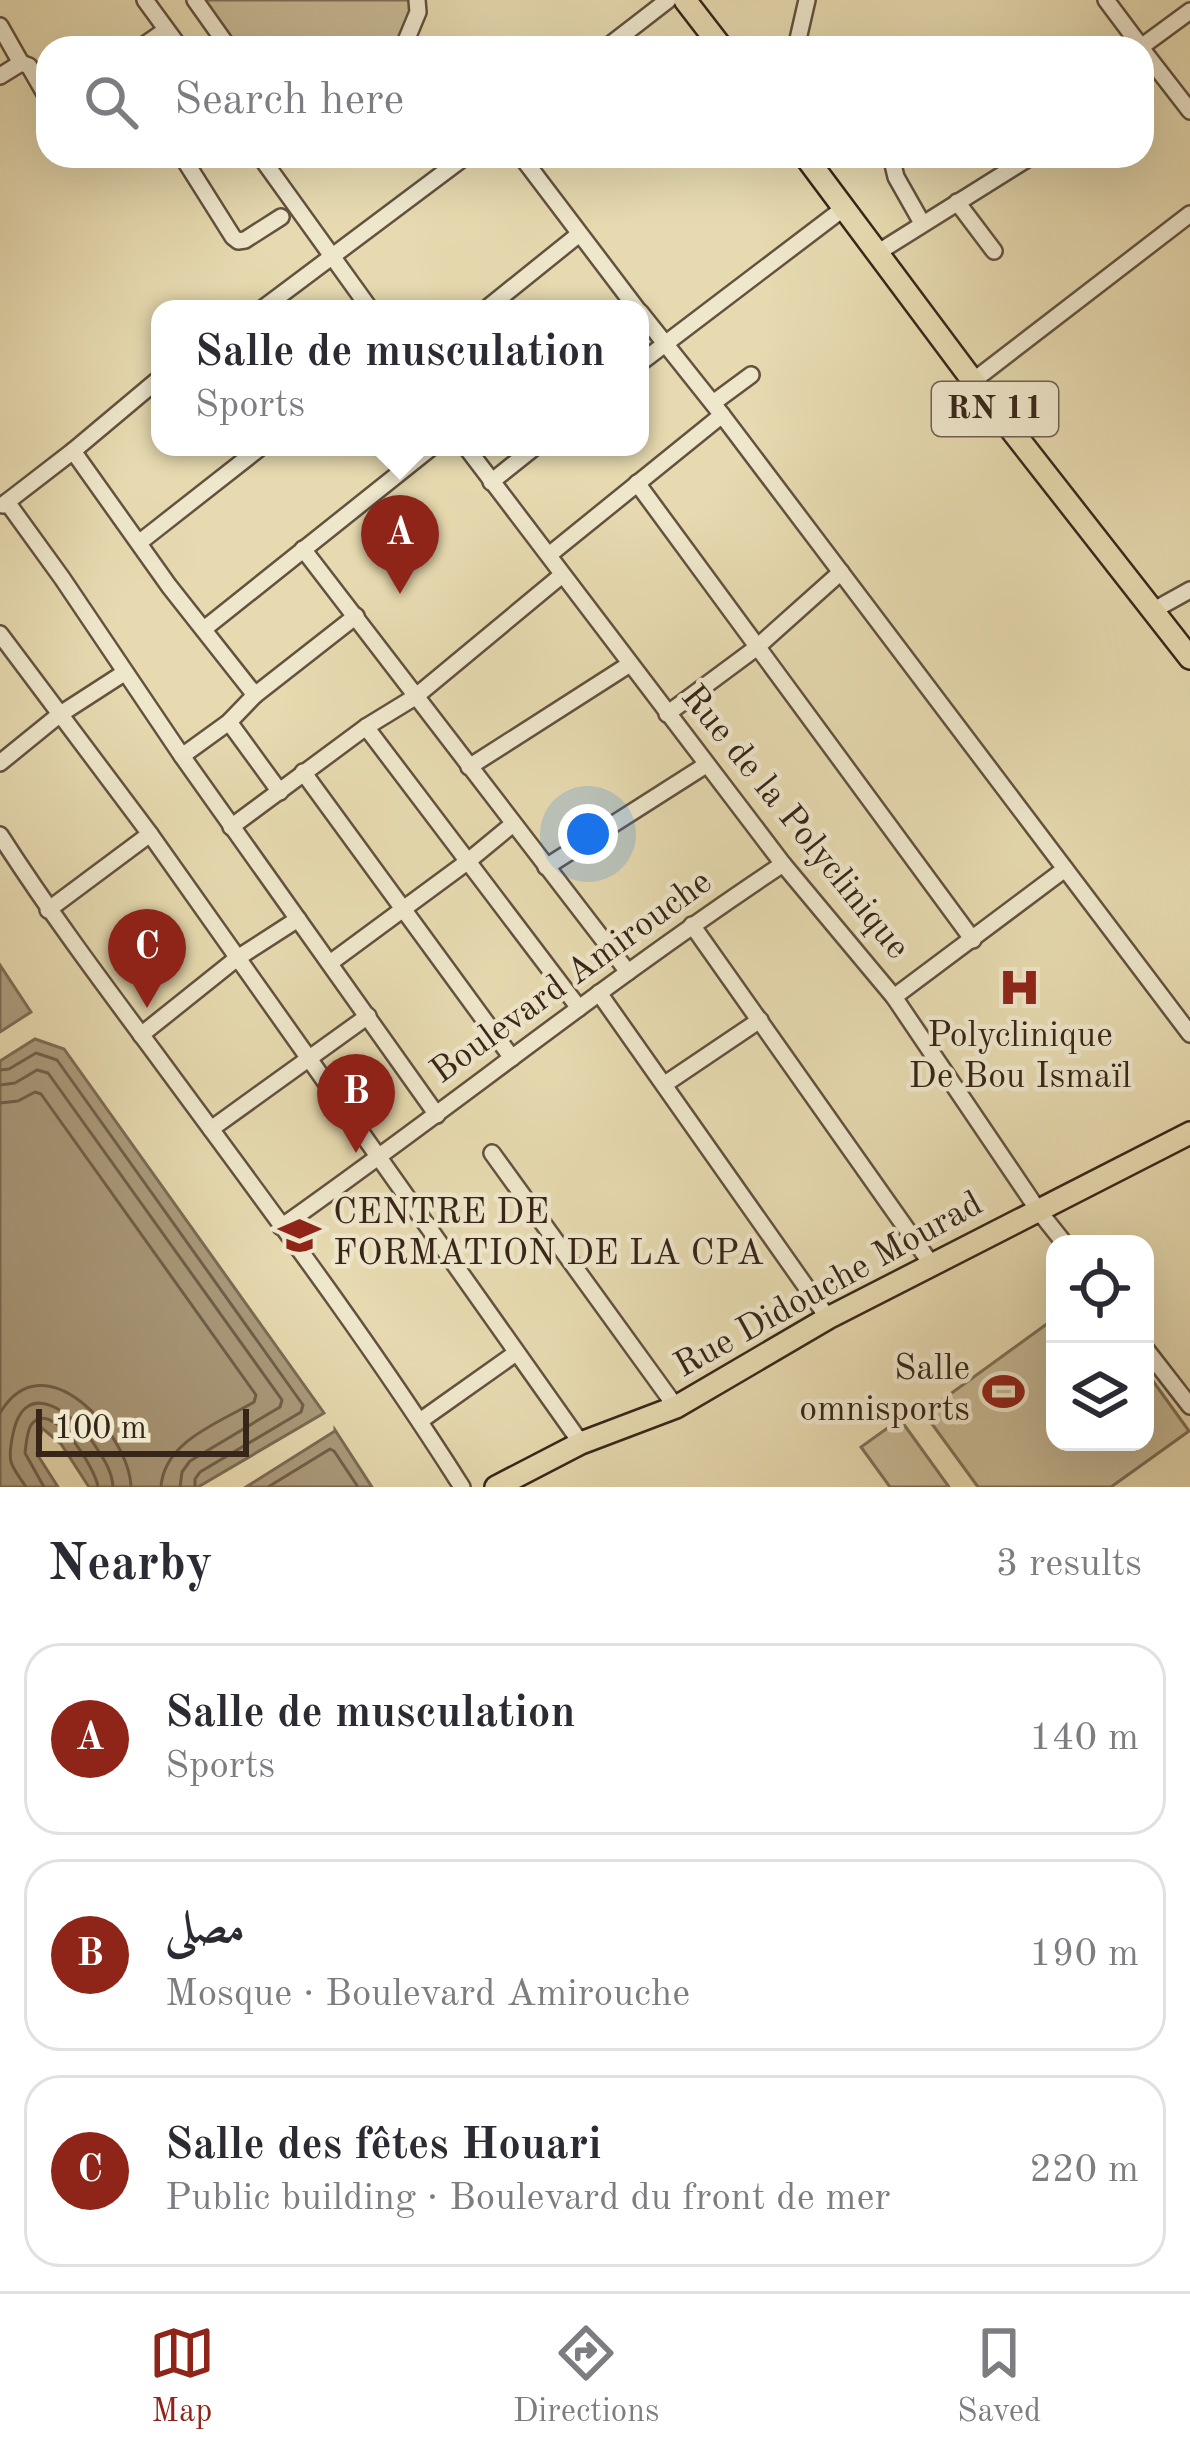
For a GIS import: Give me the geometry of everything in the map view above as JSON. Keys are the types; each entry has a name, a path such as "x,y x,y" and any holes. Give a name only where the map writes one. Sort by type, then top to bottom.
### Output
{"main road":[{"path":"685,0 713,36"},
{"name":"RN 11","path":"814,168 1190,658"},
{"name":"Rue Didouche Mourad","path":"496,1487 581,1443 676,1407 828,1318 1190,1133"}],"street":[{"path":"145,0 171,36"},
{"path":"195,0 220,36"},
{"path":"409,36 418,12 417,0"},
{"path":"622,36 668,0"},
{"path":"799,36 807,0"},
{"path":"1106,0 1133,36"},
{"path":"1154,39 1190,11"},
{"path":"0,26 36,79"},
{"path":"157,36 166,30"},
{"path":"0,76 22,63"},
{"path":"1154,64 1190,112"},
{"path":"189,168 238,241 281,217"},
{"path":"268,168 363,300"},
{"path":"274,300 450,168"},
{"path":"530,168 630,300"},
{"path":"894,168 922,223"},
{"path":"878,253 1012,168"},
{"path":"957,202 994,250"},
{"path":"649,356 844,208"},
{"path":"973,381 1190,214"},
{"path":"497,300 578,235"},
{"path":"649,324 1190,1034"},
{"path":"549,555 637,483 752,375"},
{"path":"151,386 4,504 62,578 231,827 437,1114"},
{"path":"73,451 169,586 255,694"},
{"path":"140,542 250,456"},
{"path":"204,629 421,456"},
{"name":"Rue de la Polyclinique","path":"472,456 783,864 894,997 1058,1235"},
{"path":"491,482 524,456"},
{"path":"637,483 973,940"},
{"path":"303,549 628,972"},
{"path":"667,714 756,648 841,572"},
{"path":"231,827 366,727 415,697 562,575"},
{"path":"1154,610 1190,590"},
{"path":"182,756 230,722 255,694 356,616"},
{"path":"0,634 150,834 581,1443"},
{"path":"469,767 631,664"},
{"path":"0,763 124,673"},
{"path":"230,722 280,792"},
{"path":"366,727 579,1008"},
{"path":"546,867 706,765"},
{"path":"303,772 512,1058"},
{"path":"330,963 513,824"},
{"path":"48,910 150,834"},
{"path":"0,836 48,910 420,1421 462,1487"},
{"name":"Boulevard Amirouche","path":"281,1227 692,925 783,864"},
{"path":"894,997 1065,869"},
{"path":"141,1035 236,959 298,920"},
{"path":"692,925 932,1265"},
{"path":"598,993 828,1318"},
{"path":"211,1129 368,1016"},
{"path":"665,1084 760,1020"},
{"path":"492,1153 676,1407"},
{"path":"420,1421 516,1353"},
{"path":"1154,1360 1190,1406"}],"shaded area":[{"path":"195,0 417,0 406,36 220,36"},
{"name":"Salle omnisports","path":"1046,1325 1046,1451 1154,1451 1154,1382 1189,1431 1111,1487 978,1487 924,1413"},
{"path":"900,1419 949,1487 890,1487 861,1447"}],"water":[{"path":"0,965 31,1012 0,1032"},
{"path":"35,1039 64,1049 324,1413 198,1487 89,1487 61,1444 42,1428 37,1454 58,1487 0,1487 0,1061"},
{"path":"335,1431 372,1487 246,1487"}],"place":[{"name":"Salle de musculation","path":"400,594"},
{"name":"Polyclinique De Bou Ismaïl","path":"1020,987"},
{"name":"Salle des fêtes Houari","path":"147,1008"},
{"name":"مصلى","path":"356,1153"},
{"name":"CENTRE DE FORMATION DE LA CPA","path":"299,1235"},
{"name":"Salle omnisports","path":"1004,1391"}]}
